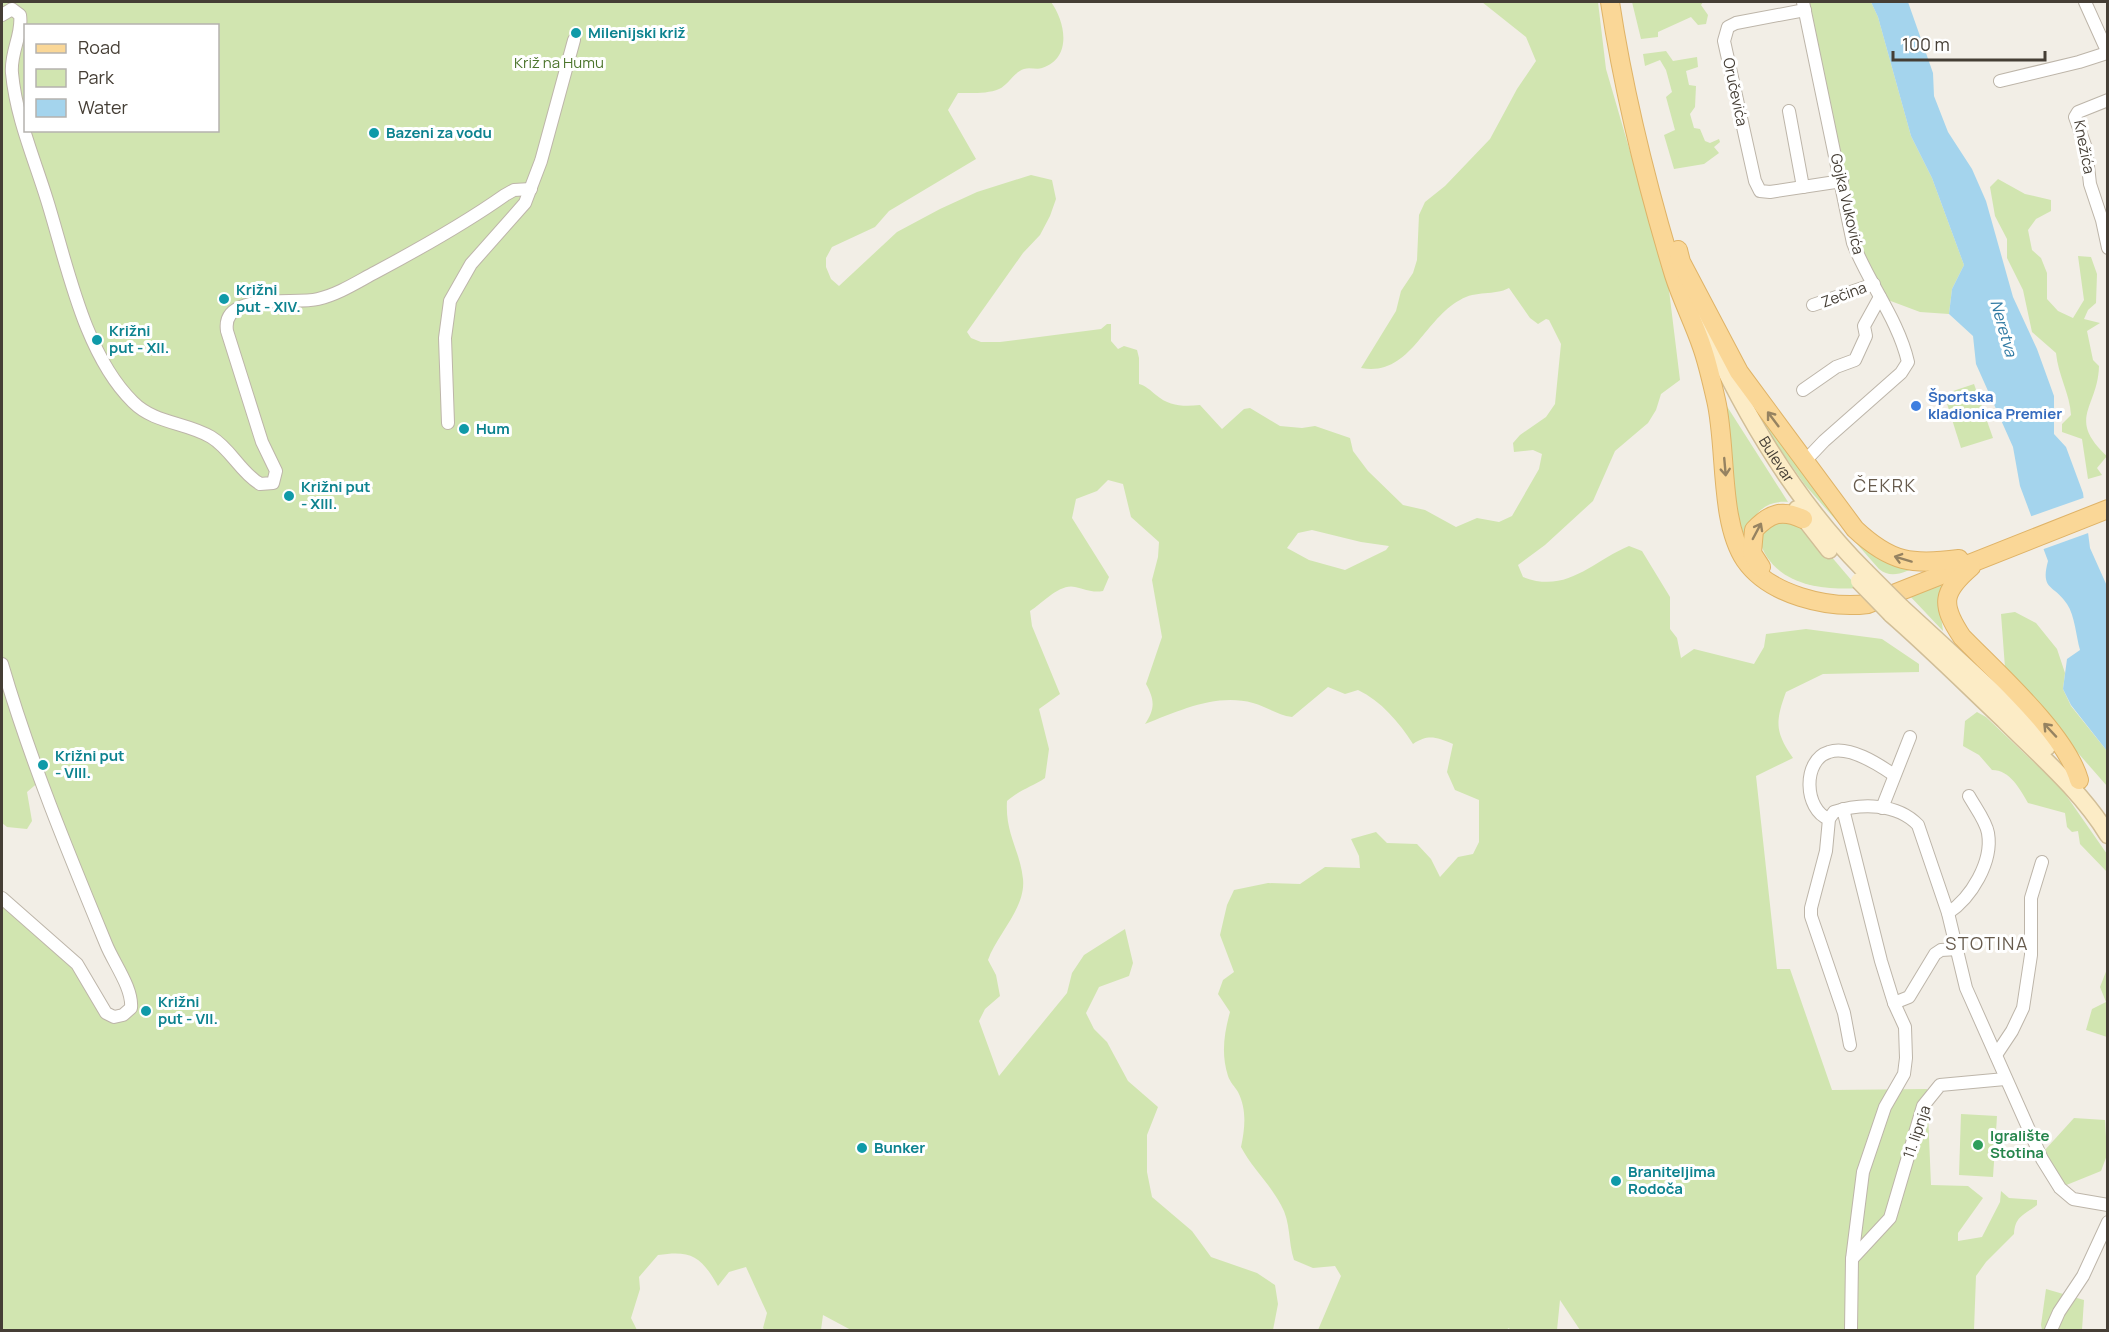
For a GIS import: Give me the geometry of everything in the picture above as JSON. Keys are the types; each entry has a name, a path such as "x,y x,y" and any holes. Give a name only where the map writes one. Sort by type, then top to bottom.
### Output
{"main road":[{"path":"1610,2 1623,73 1650,192 1681,297 1702,348 1753,442 1803,519 1861,575"},
{"name":"Bulevar","path":"1621,2 1632,69 1681,262 1694,303 1757,429 1802,498 1861,575 1896,610 2001,699 2079,780 2108,815"},
{"path":"1681,262 1739,372 1855,529 1880,550 1911,562 1926,564 1982,558"},
{"path":"1702,348 1722,437 1734,538 1754,571 1810,600 1839,605 1859,605 2108,509"},
{"path":"1770,581 1752,553 1754,530 1772,515 1779,513 1791,513 1803,519"},
{"path":"1982,558 1949,588 1947,605 1953,623 1962,637 2062,744 2079,780"},
{"path":"1896,610 1926,645 2046,761 2097,818 2108,835"}],"street":[{"path":"2000,81 2069,65 2107,53 2085,2"},
{"name":"Gojka Vukovića","path":"1804,6 1854,243 1863,267 1903,342 1908,362 1906,368 1824,441 1805,461"},
{"name":"Oručevića","path":"1804,6 1736,23 1728,27 1724,34 1757,187 1766,192 1842,181"},
{"path":"2,15 12,9 20,15 21,24 13,49 12,70 24,127"},
{"path":"448,423 445,338 450,301 471,264 519,212 531,189 574,40"},
{"name":"Knežića","path":"2108,100 2078,112 2075,117 2086,148 2090,184 2102,220 2108,248"},
{"path":"1789,111 1803,187"},
{"path":"26,132 76,296 97,348 126,394 140,409 161,420 197,430 215,439 260,484 273,483 276,471 262,442 227,331 226,321 231,312 249,304 312,300 334,294 457,228 514,190 531,189"},
{"name":"Zečina","path":"1813,306 1874,284"},
{"path":"1803,390 1859,354 1866,336 1864,326 1880,297"},
{"path":"2,664 35,768 112,959 130,997 130,1008 127,1012 114,1017 106,1013 77,964 2,898"},
{"path":"1882,808 1910,737"},
{"path":"1829,819 1822,817 1814,808 1809,792 1815,764 1821,755 1831,751 1848,753 1875,762 1894,775"},
{"path":"1948,913 1961,905 1977,880 1989,844 1988,831 1970,796"},
{"path":"1850,1045 1844,1013 1810,908 1826,851 1829,819 1834,812 1859,806 1882,808 1909,815 1917,825 1948,913 1966,988 2042,1159 2060,1188 2073,1199 2108,1205"},
{"path":"1843,809 1894,1003 1905,1027 1904,1074 1885,1107 1863,1172 1852,1259 1851,1330"},
{"path":"1996,1055 2012,1031 2023,1008 2031,955 2031,898 2043,862"},
{"path":"1894,1003 1909,997 1935,954 1941,950 1958,949"},
{"name":"11. lipnja","path":"1852,1259 1890,1218 1923,1106 1940,1084 2005,1079"},
{"path":"2051,1330 2059,1312 2083,1276 2108,1222"}],"green space":[{"name":"Križ na Humu","path":"2,2 1051,2 1060,19 1062,29 1062,48 1058,56 1052,63 1042,68 1026,68 1020,71 995,91 958,93 948,110 976,159 889,211 875,227 832,247 826,258 826,267 831,279 839,286 897,232 977,192 1031,175 1052,180 1056,199 1050,216 1040,235 1023,253 967,332 971,338 981,342 1000,342 1101,329 1111,324 1111,341 1118,349 1124,346 1137,350 1139,384 1161,399 1176,405 1200,405 1222,429 1244,409 1250,408 1280,426 1302,428 1315,426 1350,438 1353,451 1368,471 1403,505 1425,510 1456,527 1477,518 1499,522 1512,516 1539,469 1542,454 1533,450 1514,452 1513,443 1520,435 1546,417 1555,404 1561,344 1549,320 1546,319 1538,324 1530,318 1509,288 1472,295 1447,309 1404,356 1392,364 1378,368 1361,368 1396,311 1401,291 1413,273 1417,260 1419,215 1425,202 1445,186 1490,139 1517,89 1536,61 1526,37 1482,2 1598,2 1606,69 1668,282 1680,380 1661,394 1656,410 1648,423 1615,451 1593,501 1545,545 1518,565 1523,577 1553,582 1578,574 1629,546 1642,551 1670,597 1670,629 1677,638 1681,658 1694,649 1754,664 1764,647 1766,634 1806,629 1882,639 1919,664 1919,672 1823,674 1786,692 1780,711 1779,726 1783,741 1793,758 1756,776 1777,969 1790,969 1832,1090 1927,1089 1931,1185 1968,1186 1983,1198 1958,1233 1958,1241 1982,1237 2000,1202 2001,1191 2009,1198 2037,1200 2037,1205 2018,1220 2014,1234 1986,1262 1976,1276 1974,1330 1580,1330 1560,1300 1557,1330 1510,1330 1509,1328 1506,1330 1318,1330 1341,1276 1335,1266 1313,1268 1294,1260 1288,1225 1277,1197 1241,1147 1244,1126 1243,1106 1229,1078 1224,1052 1230,1012 1218,994 1223,980 1234,972 1220,935 1227,905 1234,890 1268,883 1300,884 1325,867 1360,868 1359,856 1351,839 1376,832 1387,843 1417,844 1431,859 1440,877 1458,857 1473,854 1479,842 1479,800 1455,790 1447,772 1453,744 1432,738 1413,744 1389,713 1358,690 1345,694 1328,687 1292,717 1253,703 1225,700 1198,705 1145,724 1151,714 1153,704 1146,684 1162,637 1152,580 1159,542 1131,517 1123,484 1108,480 1097,491 1076,499 1072,518 1109,577 1103,591 1075,587 1063,588 1030,611 1032,626 1060,694 1039,709 1049,749 1045,778 1007,801 1008,823 1021,869 1023,890 1016,911 988,960 996,975 1000,996 985,1009 979,1021 999,1076 1067,993 1072,973 1084,955 1125,929 1133,963 1129,976 1099,987 1086,1013 1094,1029 1107,1042 1128,1081 1158,1107 1147,1135 1147,1172 1152,1197 1192,1231 1211,1257 1257,1273 1275,1285 1278,1304 1273,1330 851,1330 823,1315 821,1330 765,1330 763,1328 767,1313 746,1267 729,1272 718,1286 706,1268 694,1257 669,1254 658,1255 639,1277 640,1289 631,1318 637,1330 2,1330 2,898 66,953 106,1013 130,1008 40,781 27,792 32,821 27,829 7,827 2,823","holes":["1312,530 1389,546 1386,550 1345,570 1309,560 1287,548 1298,533"]},
{"path":"1632,2 1703,2 1701,5 1708,15 1706,24 1698,25 1691,17 1658,32 1658,37 1641,39"},
{"path":"1803,2 1871,2 1878,17 1911,136 1932,178 1964,265 1952,289 1949,314 1920,312 1880,297 1863,267"},
{"path":"1666,51 1673,61 1697,57 1698,67 1686,71 1689,85 1696,86 1695,107 1690,114 1694,128 1700,129 1705,141 1710,143 1719,139 1720,142 1714,147 1719,153 1704,164 1674,169 1664,135 1675,130 1666,97 1672,92 1666,70 1660,60 1645,66 1643,54"},
{"path":"1998,179 2025,194 2051,200 2051,211 2036,219 2028,230 2032,250 2041,258 2047,273 2047,299 2058,311 2073,318 2084,300 2078,256 2091,257 2097,274 2096,303 2088,310 2084,319 2100,323 2087,331 2093,360 2099,366 2086,422 2088,432 2107,456 2097,468 2102,475 2088,479 2082,439 2062,432 2062,424 2071,415 2069,400 2056,353 2032,332 2023,290 2007,258 2007,239 1995,216 1990,187"},
{"path":"1736,376 1854,530 1920,566 1894,574 1879,569 1805,485 1770,435"},
{"path":"1974,384 1993,438 1961,448 1944,394"},
{"path":"1721,397 1788,502 1771,504 1758,512 1750,525 1746,542 1738,516"},
{"path":"1772,518 1802,522 1858,588 1827,588 1812,585 1798,581 1773,565 1759,538"},
{"path":"1942,580 1939,600 1943,631 1908,594"},
{"path":"2015,612 2036,623 2057,649 2065,673 2063,689 2071,706 2107,751 2107,786 2078,753 2006,681 2001,614"},
{"path":"1977,712 1986,717 2061,788 2107,854 2107,872 2080,844 2078,831 2072,832 2067,827 2065,813 2028,803 2018,786 2009,777 1992,770 1979,755 1963,746 1965,721"},
{"path":"2107,969 2107,1037 2086,1030 2092,1009 2106,1002 2100,987"},
{"name":"Igralište Stotina","path":"1961,1114 1997,1116 1993,1177 1959,1175"},
{"path":"2074,1118 2105,1120 2107,1155 2101,1171 2064,1186 2044,1151"},
{"path":"2046,1289 2084,1300 2082,1330 2042,1330"}],"water":[{"name":"Neretva","path":"1871,2 1908,2 1933,73 1934,96 1948,132 1972,169 1986,201 2013,297 2037,349 2054,396 2054,434 2066,447 2083,493 2090,548 2107,586 2107,751 2071,705 2063,689 2067,659 2080,650 2074,620 2067,604 2047,583 2048,561 2020,486 2013,447 1976,364 1973,336 1949,314 1952,289 1964,265 1932,178 1911,136 1878,17"}],"pier":[{"path":"2086,497 2091,532 2041,550 2029,517"}],"place":[{"name":"Milenijski križ","path":"576,33"},
{"name":"Bazeni za vodu","path":"374,133"},
{"name":"Križni put - XIV.","path":"224,299"},
{"name":"Križni put - XII.","path":"97,340"},
{"name":"Športska kladionica Premier","path":"1916,406"},
{"name":"Hum","path":"464,429"},
{"name":"Križni put - XIII.","path":"289,496"},
{"name":"Križni put - VIII.","path":"43,765"},
{"name":"Križni put - VII.","path":"146,1011"},
{"name":"Igralište Stotina","path":"1978,1145"},
{"name":"Bunker","path":"862,1148"},
{"name":"Braniteljima Rodoča","path":"1616,1181"}],"district":[{"name":"ČEKRK","path":"1885,486"},
{"name":"STOTINA","path":"1987,944"}]}
